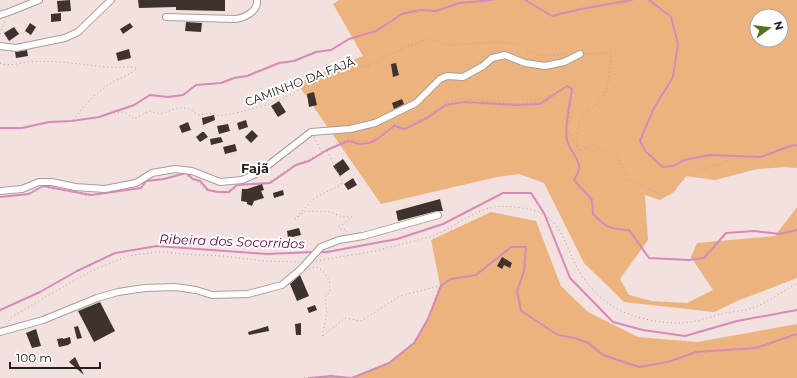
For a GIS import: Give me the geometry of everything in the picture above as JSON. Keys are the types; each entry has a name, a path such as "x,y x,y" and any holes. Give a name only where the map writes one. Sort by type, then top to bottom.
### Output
{"street":[{"path":"0,14 39,0"},
{"path":"0,46 16,48 65,38 78,32 111,0"},
{"path":"166,17 244,18 252,12 257,4 257,0"},
{"path":"0,191 22,189 38,182 52,182 75,187 105,189 136,183 152,173 176,169 192,170 220,182 242,180 258,173 312,132 350,129 375,123 416,102 440,79 446,76 463,77 483,66 492,58 506,55 525,63 545,66 564,62 580,54"},
{"path":"0,332 44,320 98,298 118,292 145,288 175,287 196,290 212,295 248,294 282,285 301,269 321,247 339,240 348,239 438,215"}],"path":[{"path":"533,5 534,0"},
{"path":"0,34 8,12"},
{"name":"CAMINHO DA FAJÃ","path":"110,113 124,112 134,119 150,111 160,114 178,108 188,108 198,115 210,113 220,116 240,112 266,105 286,97 310,84 368,65 410,45 420,43 427,38 448,45 502,42 520,45"},
{"path":"527,50 539,56 566,53 611,53 610,76 603,98 584,114 578,128 578,147"},
{"path":"0,63 4,65 50,61 72,62 107,68 137,68 130,74 109,84 92,97 72,122"},
{"path":"241,185 267,183 293,166 322,153 338,143 348,139 368,141 393,124 405,126 427,116 446,103 464,99 514,104 539,102 569,85 573,89 567,130 579,151 593,145 612,154 618,158 628,180 661,194 697,171 723,164 733,156"},
{"path":"312,132 322,153"},
{"path":"326,150 342,180 341,185 328,190 312,200 295,219 306,211 331,212 342,217 352,217 339,226 340,229 347,230 347,232 339,235 339,240"},
{"path":"183,173 190,179 197,181 205,190 226,192 234,186"},
{"path":"149,181 161,180 176,175"},
{"path":"48,188 54,189"},
{"path":"81,194 88,196 96,195"},
{"path":"310,262 375,251 430,237 438,234 468,215 499,206 506,206 535,211 545,215 554,223 563,236 578,270 598,295 612,306 654,321 678,323 691,322 734,311 749,309 797,283"},
{"path":"308,269 317,267 330,281 330,292 325,296 328,313 322,337 345,318 361,321 400,296 440,285 451,279 476,275 511,247 526,247 524,271 518,291 522,311 558,335 589,342 603,354"},
{"path":"5,325 18,314 91,271 128,256 166,252 223,256 263,261 301,262"},
{"path":"304,378 331,376 352,378 389,362 414,343 428,318 440,285"}],"shaded area":[{"path":"339,0 797,0 797,168 786,167 757,169 715,180 686,176 674,192 660,200 645,195 648,240 620,279 629,295 652,301 687,303 713,290 691,257 697,243 775,236 797,207 797,278 737,301 714,312 624,302 584,263 544,183 519,174 497,177 381,204 297,83 363,56 333,4"},
{"path":"491,212 536,221 561,286 588,312 638,337 697,342 797,324 797,378 352,378 389,363 414,343 428,318 440,285 431,240"},
{"path":"331,376 352,378 304,378"}],"building":[{"path":"70,0 71,11 58,12 57,1"},
{"path":"138,0 225,0 225,11 176,10 176,7 139,8"},
{"path":"61,13 61,21 51,22 51,14"},
{"path":"186,22 202,23 201,32 185,31"},
{"path":"30,23 36,27 31,35 25,31"},
{"path":"130,23 133,27 123,34 120,29"},
{"path":"14,27 19,34 9,41 4,33"},
{"path":"129,49 131,58 118,61 116,53"},
{"path":"27,50 28,56 16,58 15,52"},
{"path":"396,63 399,75 393,77 391,64"},
{"path":"314,92 317,105 309,107 307,94"},
{"path":"402,99 404,104 394,109 392,103"},
{"path":"279,101 286,112 278,117 271,106"},
{"path":"214,115 215,120 203,125 202,118"},
{"path":"246,120 248,127 239,130 237,123"},
{"path":"188,122 191,130 182,133 179,126"},
{"path":"228,124 230,131 219,134 217,126"},
{"path":"252,130 258,136 251,143 245,137"},
{"path":"204,132 208,137 200,142 196,137"},
{"path":"221,137 223,142 211,145 210,139"},
{"path":"235,144 237,151 225,154 223,147"},
{"path":"343,159 350,169 340,176 333,166"},
{"path":"353,178 357,185 348,190 344,184"},
{"path":"262,184 264,190 261,191 264,198 254,201 252,206 247,204 247,202 241,201 242,189 247,189"},
{"path":"283,190 284,195 274,198 273,193"},
{"path":"440,199 443,211 437,211 398,221 396,211"},
{"path":"299,228 301,235 288,238 287,231"},
{"path":"502,257 512,263 510,268 504,265 502,269 497,266"},
{"path":"300,275 309,296 297,301 290,284"},
{"path":"100,302 115,331 94,342 78,311"},
{"path":"315,305 317,310 309,313 307,308"},
{"path":"301,323 301,335 296,335 295,324"},
{"path":"78,326 82,338 77,339 74,327"},
{"path":"268,326 269,331 249,335 248,332"},
{"path":"36,329 41,346 32,348 26,333"},
{"path":"70,337 71,343 59,347 57,339"},
{"path":"75,357 84,375 69,362"}],"waterway":[{"path":"0,128 22,128 49,122 72,121 99,117 134,105 150,95 168,97 183,95 196,85 221,83 234,78 247,76 279,63 294,61 316,52 331,50 349,39 376,31 402,14 420,10 436,11 459,3 492,0"},
{"path":"525,0 552,16 632,0"},
{"path":"649,0 671,17 678,44 673,77 654,108 640,141 646,152 663,167 673,166 684,160 710,155 761,157 790,146 797,145"},
{"path":"0,197 29,194 43,186 91,195 141,188 146,181 164,179 186,173 193,179 200,181 208,190 229,192 237,185 270,183 296,165 309,161 327,150 348,141 360,144 369,143 376,140 394,126 405,129 427,118 446,105 465,102 516,105 540,104 567,86 572,89 566,134 570,148 579,165 574,180 592,200 593,214 609,227 629,230 649,258 689,260 704,258 726,233 754,231 780,234 797,230"},
{"name":"Ribeira dos Socorridos","path":"319,252 327,252 397,239 443,224 503,193 531,193 544,213 570,278 613,322 643,330 685,336 737,321 797,310"},
{"name":"Ribeira dos Socorridos","path":"0,310 40,292 77,271 115,253 157,246 267,254 314,252"},
{"path":"352,378 389,363 414,343 428,319 441,286 451,279 476,275 511,247 526,247 524,271 517,291 521,311 558,335 575,338 588,343 603,355 639,367 668,362 696,352 756,348 797,334"},
{"path":"309,378 331,376 351,378"}],"district":[{"name":"Fajã","path":"255,168"}]}
